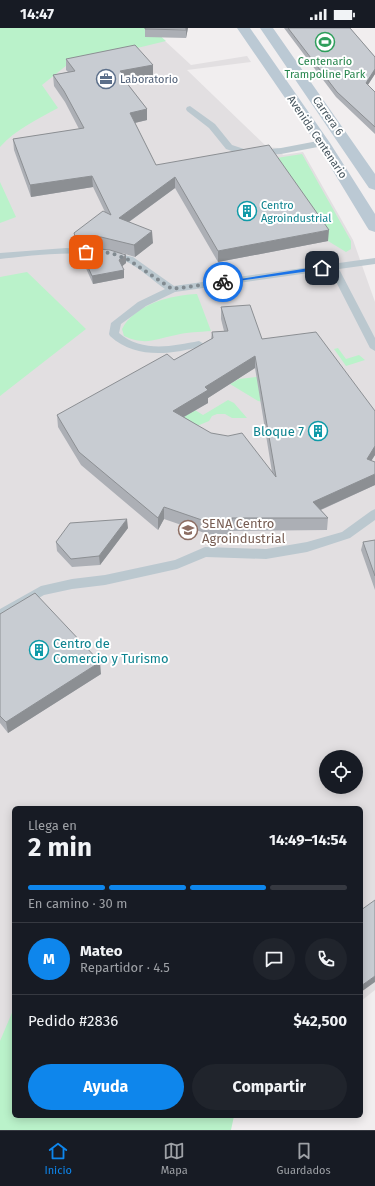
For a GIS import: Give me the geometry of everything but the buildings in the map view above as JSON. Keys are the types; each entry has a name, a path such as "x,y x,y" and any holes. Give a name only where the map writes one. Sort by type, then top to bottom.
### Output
{"main road":[{"name":"Avenida Centenario","path":"243,28 323,143 375,227"},
{"name":"Carrera 6","path":"266,28 375,185"}],"lane":[{"path":"190,108 212,126 230,147 249,154 280,151 323,143"},
{"path":"0,256 52,252 111,253 129,260 172,289"},
{"path":"199,344 168,350 140,348 119,340 114,334 116,323 142,304 172,289 333,266 375,262"},
{"path":"333,266 375,348"},
{"path":"0,615 41,592 72,584 105,580 177,564 206,552 266,554 307,548 346,535 375,514"}],"shaded area":[{"name":"SENA Centro Agroindustrial","path":"0,28 151,28 191,65 247,56 251,62 187,70 267,147 278,148 283,155 303,152 353,240 375,302 375,990 363,999 363,806 12,806 12,1118 0,1130"}],"green space":[{"path":"0,28 151,28 166,41 67,65 42,85 58,108 20,130 0,147"},
{"path":"302,154 351,241 351,249 346,252 328,241 270,159"},
{"path":"0,182 16,217 0,223"},
{"path":"27,272 86,329 0,396 0,277"},
{"path":"197,294 211,331 184,333 150,341 138,341 124,336 122,329 128,320 145,307 155,302 176,296"},
{"path":"338,348 346,359 359,355 365,360 346,366 334,349"},
{"path":"271,375 269,403 258,401 230,384 239,379"},
{"path":"228,400 234,403 247,418 232,418 225,414 217,414 212,416 209,421 197,426 163,429 195,410 203,415"},
{"path":"12,1013 12,1118 234,1118 231,1130 0,1130 0,1041"}],"way so far":[{"path":"86,252 111,253 129,260 172,289 223,282"}],"place":[{"name":"Centenario Trampoline Park","path":"325,42"},
{"name":"Laboratorio","path":"106,79"},
{"name":"Centro Agroindustrial","path":"247,211"},
{"name":"Bloque 7","path":"318,431"},
{"name":"SENA Centro Agroindustrial","path":"188,530"},
{"name":"Centro de Comercio y Turismo","path":"39,650"}],"route":[{"path":"223,282 322,268"}]}
